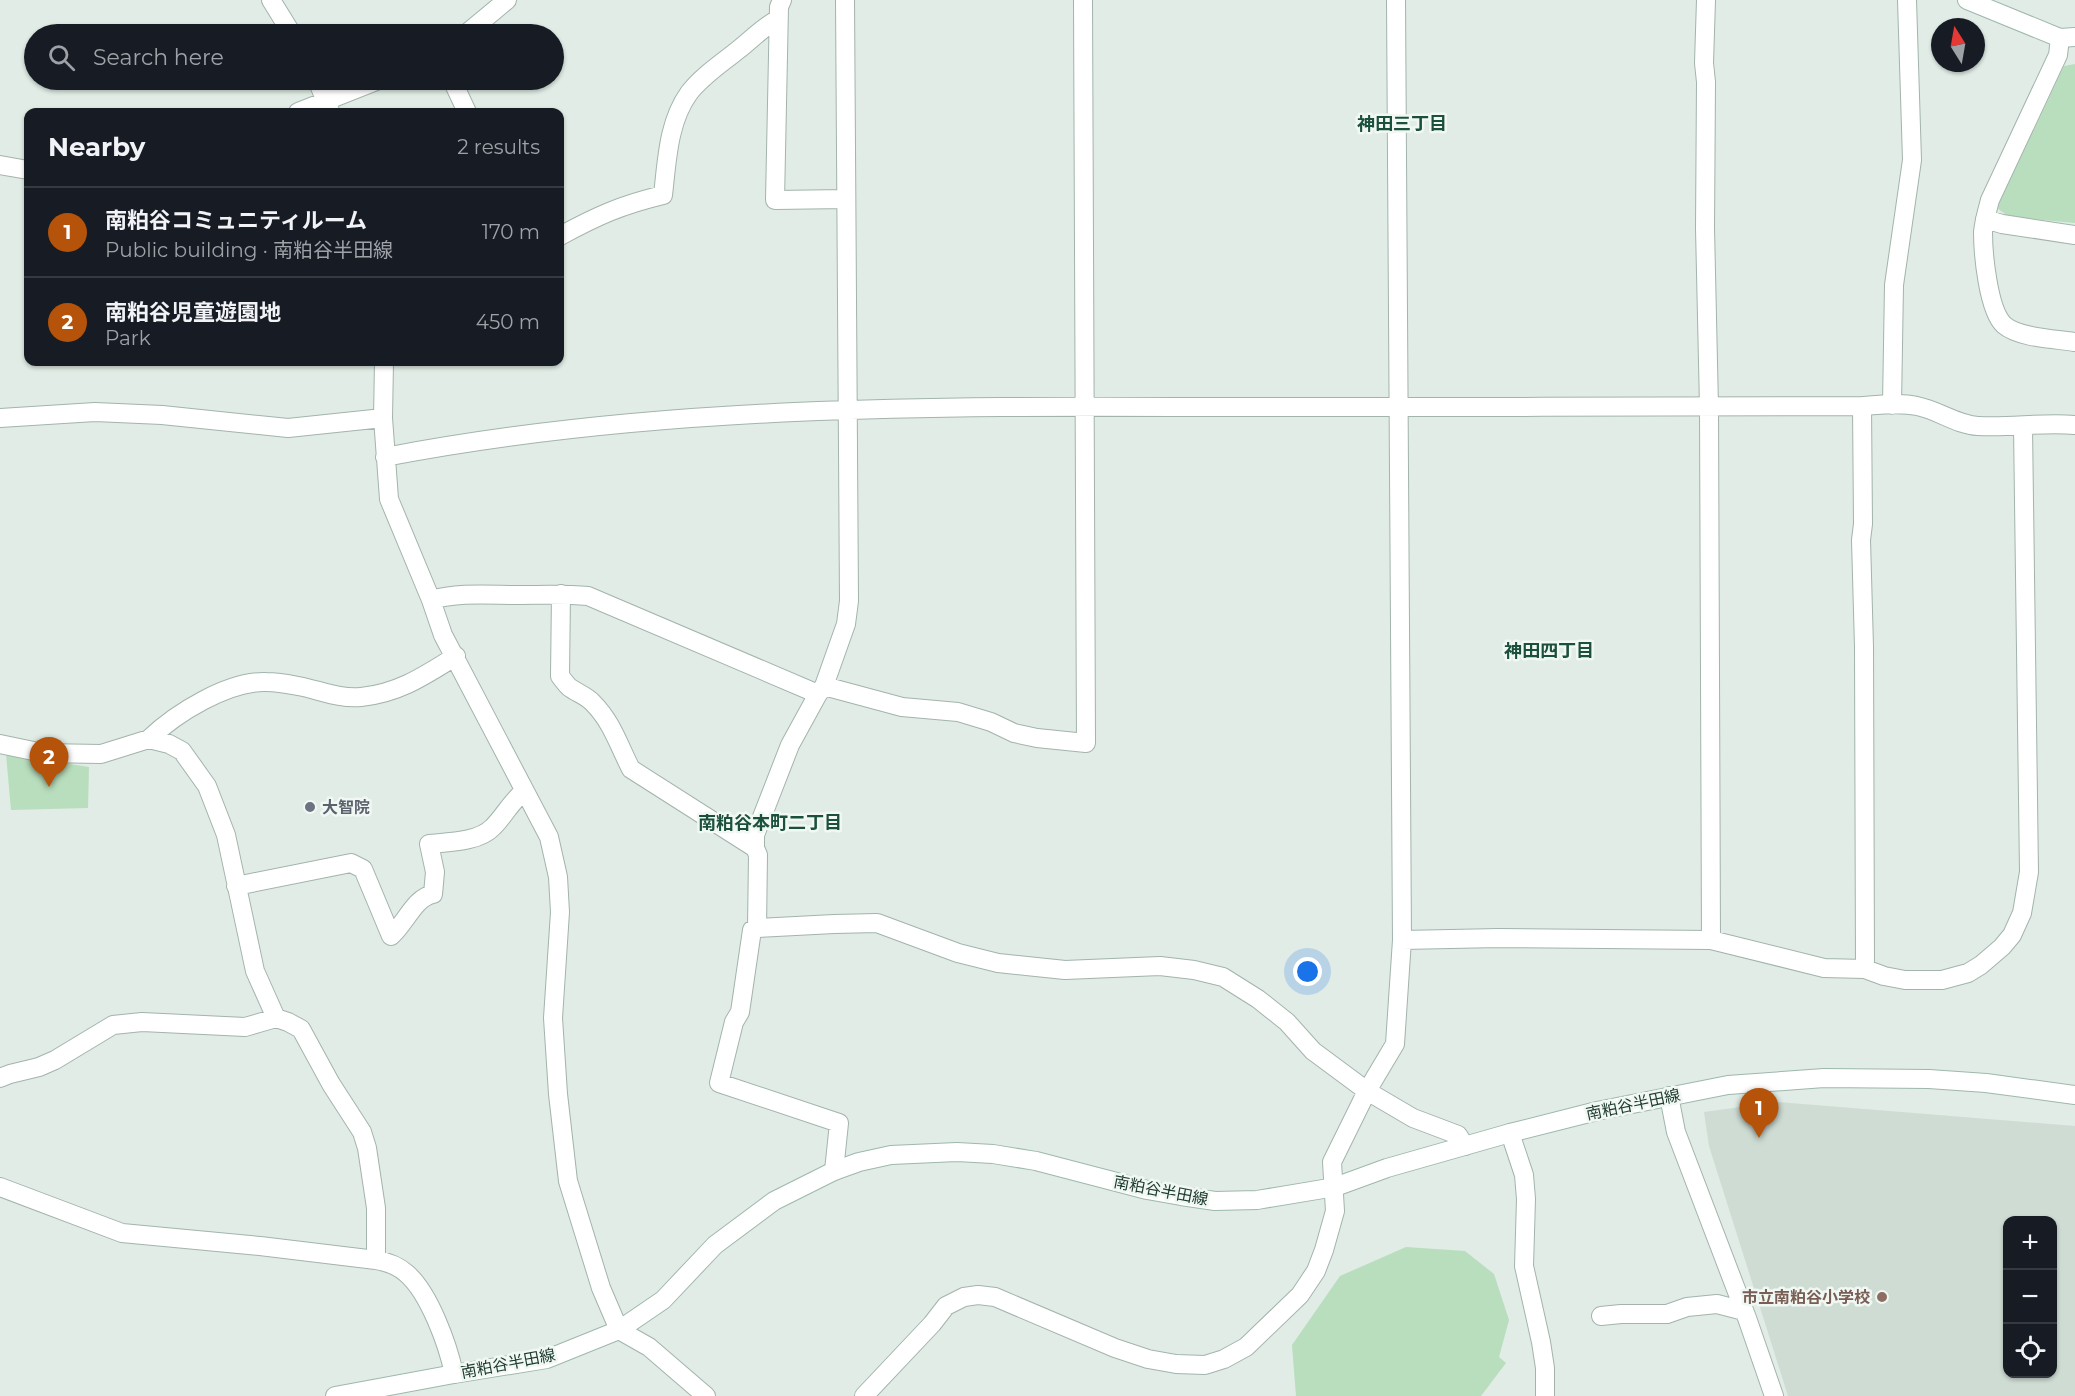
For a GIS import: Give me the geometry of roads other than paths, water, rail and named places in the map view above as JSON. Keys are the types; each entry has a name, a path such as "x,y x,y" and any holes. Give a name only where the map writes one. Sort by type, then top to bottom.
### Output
{"street":[{"path":"271,0 286,24"},
{"path":"478,24 507,0"},
{"path":"782,0 778,7 775,200 845,199"},
{"path":"757,928 758,855 755,848 755,836 790,745 821,690 846,624 849,601 845,0"},
{"path":"431,600 449,595 561,594 588,596 606,602 651,624 821,690 902,707 958,712 991,722 1014,733 1037,738 1086,742 1083,0"},
{"path":"864,1396 946,1306 964,1297 978,1295 995,1297 1120,1350 1148,1359 1176,1364 1205,1365 1224,1359 1246,1347 1300,1295 1316,1271 1335,1211 1332,1162 1367,1091 1395,1044 1402,940 1396,0"},
{"path":"1706,0 1711,940"},
{"path":"1892,405 1894,285 1912,160 1907,0"},
{"path":"1966,0 2068,37 1990,200 1984,219 1983,233 1991,300 1996,315 2005,326 2019,333 2075,342"},
{"path":"564,234 602,213 631,202 663,195 668,147 674,123 689,92 760,29 778,19"},
{"path":"321,90 328,107 360,90"},
{"path":"457,90 465,108"},
{"path":"0,165 24,169"},
{"path":"1984,219 2002,224 2075,235"},
{"path":"384,366 383,418 389,499 443,635 549,837 558,877 560,912 553,1018 558,1094 568,1180 601,1288 619,1330 649,1347 706,1396"},
{"path":"385,457 530,433 683,419 848,410 1085,406 1397,408 1892,405 1916,406 1975,426 2023,427 2037,423 2075,424"},
{"path":"1862,406 1865,969"},
{"path":"0,418 95,412 162,415 288,428 383,418"},
{"path":"1402,940 1511,938 1711,940 1824,968 1865,969 1905,980 1942,980 1968,973 1981,965 2012,935 2022,913 2029,872 2023,427"},
{"path":"561,594 560,676 569,687 591,700 602,713 618,738 621,751 631,769 755,848"},
{"path":"0,744 43,753 101,754 149,739 181,714 223,691 244,685 266,682 300,686 334,696 360,697 398,690 456,656"},
{"path":"149,739 169,744 182,751 207,786 226,835 255,971 276,1018"},
{"path":"236,886 351,863 363,868 391,936 400,929 415,906 426,896 433,894 435,872 429,844 480,836 492,829 514,800 524,791"},
{"path":"834,1171 839,1123 719,1083 734,1022 740,1012 752,930 757,928 877,923 958,953 998,963 1065,970 1160,966 1194,970 1223,977 1258,999 1287,1022 1313,1051 1367,1091 1413,1118 1458,1135 1465,1146"},
{"path":"0,1078 55,1060 113,1025 142,1022 245,1027 276,1018 301,1029 331,1084 362,1132 367,1148 376,1208 376,1260"},
{"name":"南粕谷半田線","path":"336,1396 547,1359 619,1330 663,1300 716,1245 774,1201 834,1171 859,1162 891,1155 957,1152 993,1154 1036,1161 1147,1190 1215,1201 1257,1200 1335,1187 1387,1168 1597,1111 1669,1096 1763,1082 1864,1078 1929,1079 1986,1083 2075,1095"},
{"path":"1669,1096 1676,1132 1774,1396"},
{"path":"1510,1133 1524,1176 1526,1198 1524,1266 1541,1342 1545,1368 1545,1396"},
{"path":"0,1187 122,1233 376,1260 393,1264 408,1274 423,1296 441,1329 454,1374"},
{"path":"1601,1316 1667,1314 1687,1307 1717,1304 1744,1311"}],"place":[{"name":"南粕谷児童遊園地","path":"49,787"},
{"name":"大智院","path":"310,807"},
{"name":"南粕谷コミュニティルーム","path":"1759,1138"},
{"name":"市立南粕谷小学校","path":"1882,1297"}],"district":[{"name":"神田三丁目","path":"1402,124"},
{"name":"神田四丁目","path":"1549,651"},
{"name":"南粕谷本町二丁目","path":"770,823"}]}
